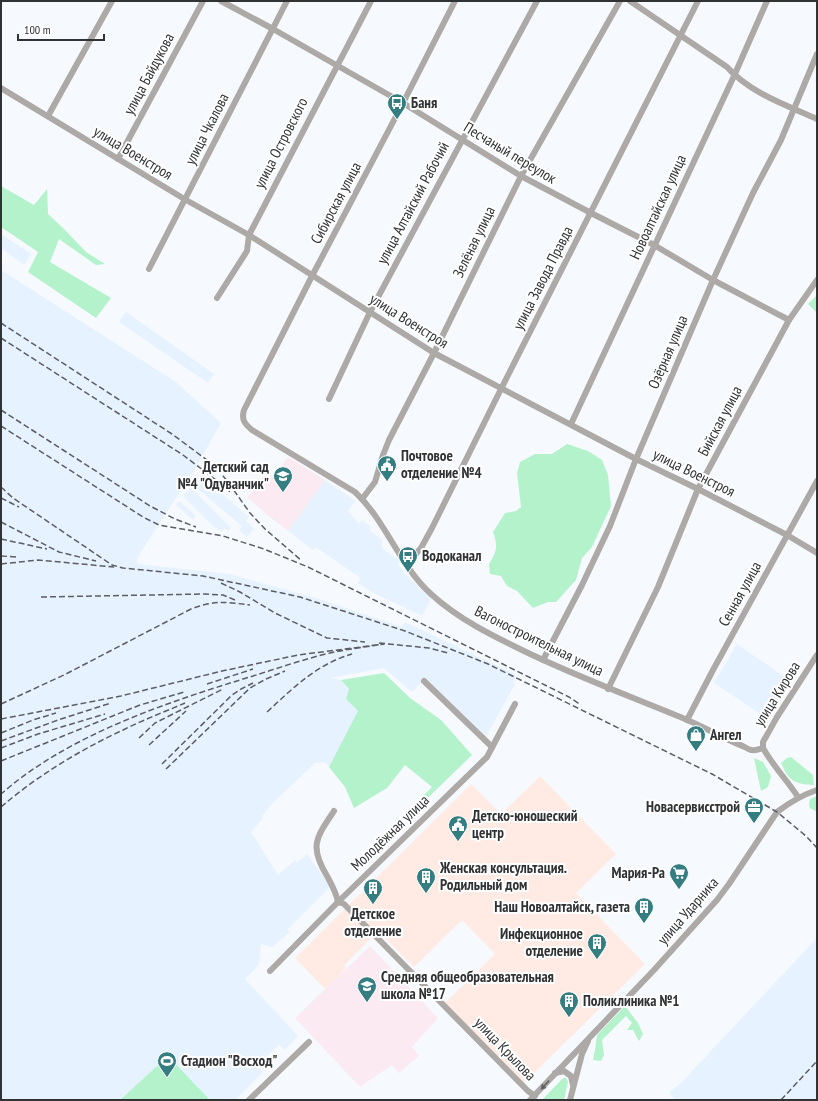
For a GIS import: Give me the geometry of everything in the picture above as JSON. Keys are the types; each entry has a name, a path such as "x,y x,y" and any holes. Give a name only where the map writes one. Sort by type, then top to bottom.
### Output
{"street":[{"path":"48,116 112,1"},
{"name":"улица Байдукова","path":"118,159 203,1"},
{"name":"Песчаный переулок","path":"221,1 403,103 521,176 654,245 713,280 790,320"},
{"name":"улица Чкалова","path":"149,269 186,200 287,1"},
{"name":"улица Островского","path":"217,298 247,251 249,235 336,65 371,1"},
{"name":"Сибирская улица","path":"243,418 244,410 312,276 455,1"},
{"name":"улица Алтайский Рабочий","path":"329,399 370,312 537,1"},
{"name":"Зелёная улица","path":"362,499 375,482 382,455 389,440 434,353 521,176 620,1"},
{"path":"630,1 727,67 734,76 752,89 817,119"},
{"name":"улица Завода Правда","path":"407,564 421,548 432,528 500,389 698,1"},
{"name":"Новоалтайская улица","path":"571,424 734,76 767,1"},
{"name":"Озёрная улица","path":"543,660 582,585 610,526 636,459 713,280 753,193 781,140 817,54"},
{"name":"улица Военстроя","path":"1,88 186,200 249,235 434,353 500,389 787,535 817,553"},
{"name":"Бийская улица","path":"608,689 658,587 698,489 790,320 817,280"},
{"name":"Вагоностроительная улица","path":"243,418 245,424 252,430 355,492 377,519 414,576 431,594 451,610 499,639 608,689 687,720 718,736 752,750 763,748"},
{"name":"Сенная улица","path":"687,720 712,670 817,481"},
{"name":"улица Кирова","path":"763,748 763,742 777,717 817,655"},
{"path":"424,681 492,747"},
{"name":"Молодёжная улица","path":"270,970 487,757 514,704"},
{"path":"763,748 798,797"},
{"name":"улица Ударника","path":"533,1099 555,1073 692,928 729,884 777,812 798,797 817,790"},
{"path":"334,811 316,839 316,850 323,871 336,893 338,902"},
{"name":"улица Крылова","path":"338,902 344,904 528,1090 533,1099"},
{"name":"улица Ударника","path":"570,1100 582,1054 590,1036"},
{"path":"249,1100 310,1042"},
{"path":"555,1073 564,1071 571,1076 573,1086"}],"shaded area":[{"path":"1,234 31,254 24,265 1,248"},
{"path":"1,270 176,382 221,423 196,467 137,558 138,564 229,574 316,598 402,627 405,622 515,674 514,686 483,742 462,720 421,682 412,692 384,668 331,678 341,680 349,689 346,699 359,711 329,767 325,762 315,763 273,803 251,832 278,875 295,860 297,863 307,854 330,887 288,929 290,932 272,947 261,944 259,963 245,979 298,1036 285,1050 279,1045 257,1065 263,1072 235,1100 210,1100 168,1056 120,1100 1,1100"},
{"path":"126,312 214,374 208,383 119,322"},
{"name":"Детский сад №4 \"Одуванчик\"","path":"288,457 325,480 288,531 247,497 268,474 273,477"},
{"path":"196,479 201,483 205,479 249,517 246,521 254,528 247,537 239,530 242,526 192,484"},
{"name":"Водоканал","path":"325,480 355,501 348,511 359,524 362,520 371,527 369,530 382,540 382,548 400,561 398,565 431,599 422,616 372,592 358,583 361,578 317,548 313,550 288,531"},
{"path":"191,488 231,528 228,531 224,528 221,532 216,527 215,528 183,496"},
{"path":"179,501 196,516 193,520 176,505"},
{"path":"737,644 792,682 768,719 714,683"},
{"path":"540,776 616,854 576,893 645,964 524,1083 445,1003 495,954 462,920 414,967 378,931 344,966 346,968 325,989 295,958 471,784 501,814"},
{"path":"817,938 817,1100 674,1100 669,1092 680,1084"},
{"name":"Средняя общеобразовательная школа №17","path":"370,946 438,1018 412,1047 419,1056 399,1073 392,1065 360,1087 295,1018"}],"green space":[{"path":"1,186 34,205 47,189 48,214 86,252 105,264 96,265 59,239 50,262 111,298 96,318 28,272 38,252 1,227"},
{"path":"817,295 817,313 808,304"},
{"path":"567,444 588,451 602,460 608,475 611,506 592,547 582,558 576,580 556,602 548,602 533,608 517,591 507,586 501,576 490,574 489,564 496,548 496,541 493,532 505,513 516,511 521,507 517,473 520,462 535,454 552,454"},
{"path":"384,673 410,698 441,720 472,755 406,819 404,815 432,787 405,765 387,788 354,808 345,787 329,767 358,711 346,699 349,689 341,680"},
{"path":"791,757 813,775 814,785 802,784 790,778 781,763 787,758"},
{"path":"754,758 763,762 771,776 768,787 761,791"},
{"path":"817,796 817,812 810,808 809,805 810,799"},
{"path":"625,1006 638,1023 643,1034 639,1041 633,1030 627,1030 632,1023 626,1016 602,1040 604,1055 601,1061 593,1060 597,1035"},
{"name":"Стадион \"Восход\"","path":"168,1056 210,1100 120,1100"},
{"path":"563,1078 566,1078 568,1082 564,1100 542,1100"}],"railway":[{"path":"1,323 172,434 215,466 250,513 265,529 302,561"},
{"path":"1,338 183,455 224,486 232,494"},
{"path":"1,410 150,506 175,519 196,527"},
{"path":"1,426 143,517 159,525 223,536 264,549 308,567 569,697 581,705"},
{"path":"1,487 13,498 112,565 123,568 203,576 300,597 405,631 488,664 712,774 777,812 806,836 817,848"},
{"path":"1,498 19,507"},
{"path":"1,522 59,552 96,561"},
{"path":"1,539 47,549"},
{"path":"1,556 17,557"},
{"path":"1,564 38,560 114,567"},
{"path":"221,583 240,592 275,613 327,638 365,642"},
{"path":"41,597 205,594 223,595 235,600"},
{"path":"1,704 64,675 191,609 220,602 250,605"},
{"path":"379,643 429,648 448,653"},
{"path":"1,719 121,696 222,671 298,655 384,644 337,652 308,659 178,700 146,712 84,739 54,756 1,794"},
{"path":"267,712 296,686 317,670 339,658 352,654"},
{"path":"207,684 253,669"},
{"path":"166,769 250,688 285,671"},
{"path":"162,764 232,695 253,683"},
{"path":"139,738 155,723 223,689"},
{"path":"1,761 140,705 184,692"},
{"path":"1,741 58,720 111,703"},
{"path":"1,807 59,764 131,726 185,703"},
{"path":"149,745 186,711"},
{"path":"1,733 33,720 56,713"},
{"path":"1,748 38,734 105,714"},
{"path":"781,1100 817,1061"}],"place":[{"name":"Баня","path":"397,120"},
{"name":"Почтовое отделение №4","path":"387,482"},
{"name":"Детский сад №4 \"Одуванчик\"","path":"283,493"},
{"name":"Водоканал","path":"408,573"},
{"name":"Ангел","path":"696,752"},
{"name":"Новасервисстрой","path":"754,824"},
{"name":"Детско-юношеский центр","path":"458,842"},
{"name":"Мария-Ра","path":"679,890"},
{"name":"Женская консультация. Родильный дом","path":"426,894"},
{"name":"Детское отделение","path":"373,905"},
{"name":"Наш Новоалтайск, газета","path":"644,924"},
{"name":"Инфекционное отделение","path":"597,960"},
{"name":"Средняя общеобразовательная школа №17","path":"367,1003"},
{"name":"Поликлиника №1","path":"569,1018"},
{"name":"Стадион \"Восход\"","path":"167,1078"}]}
